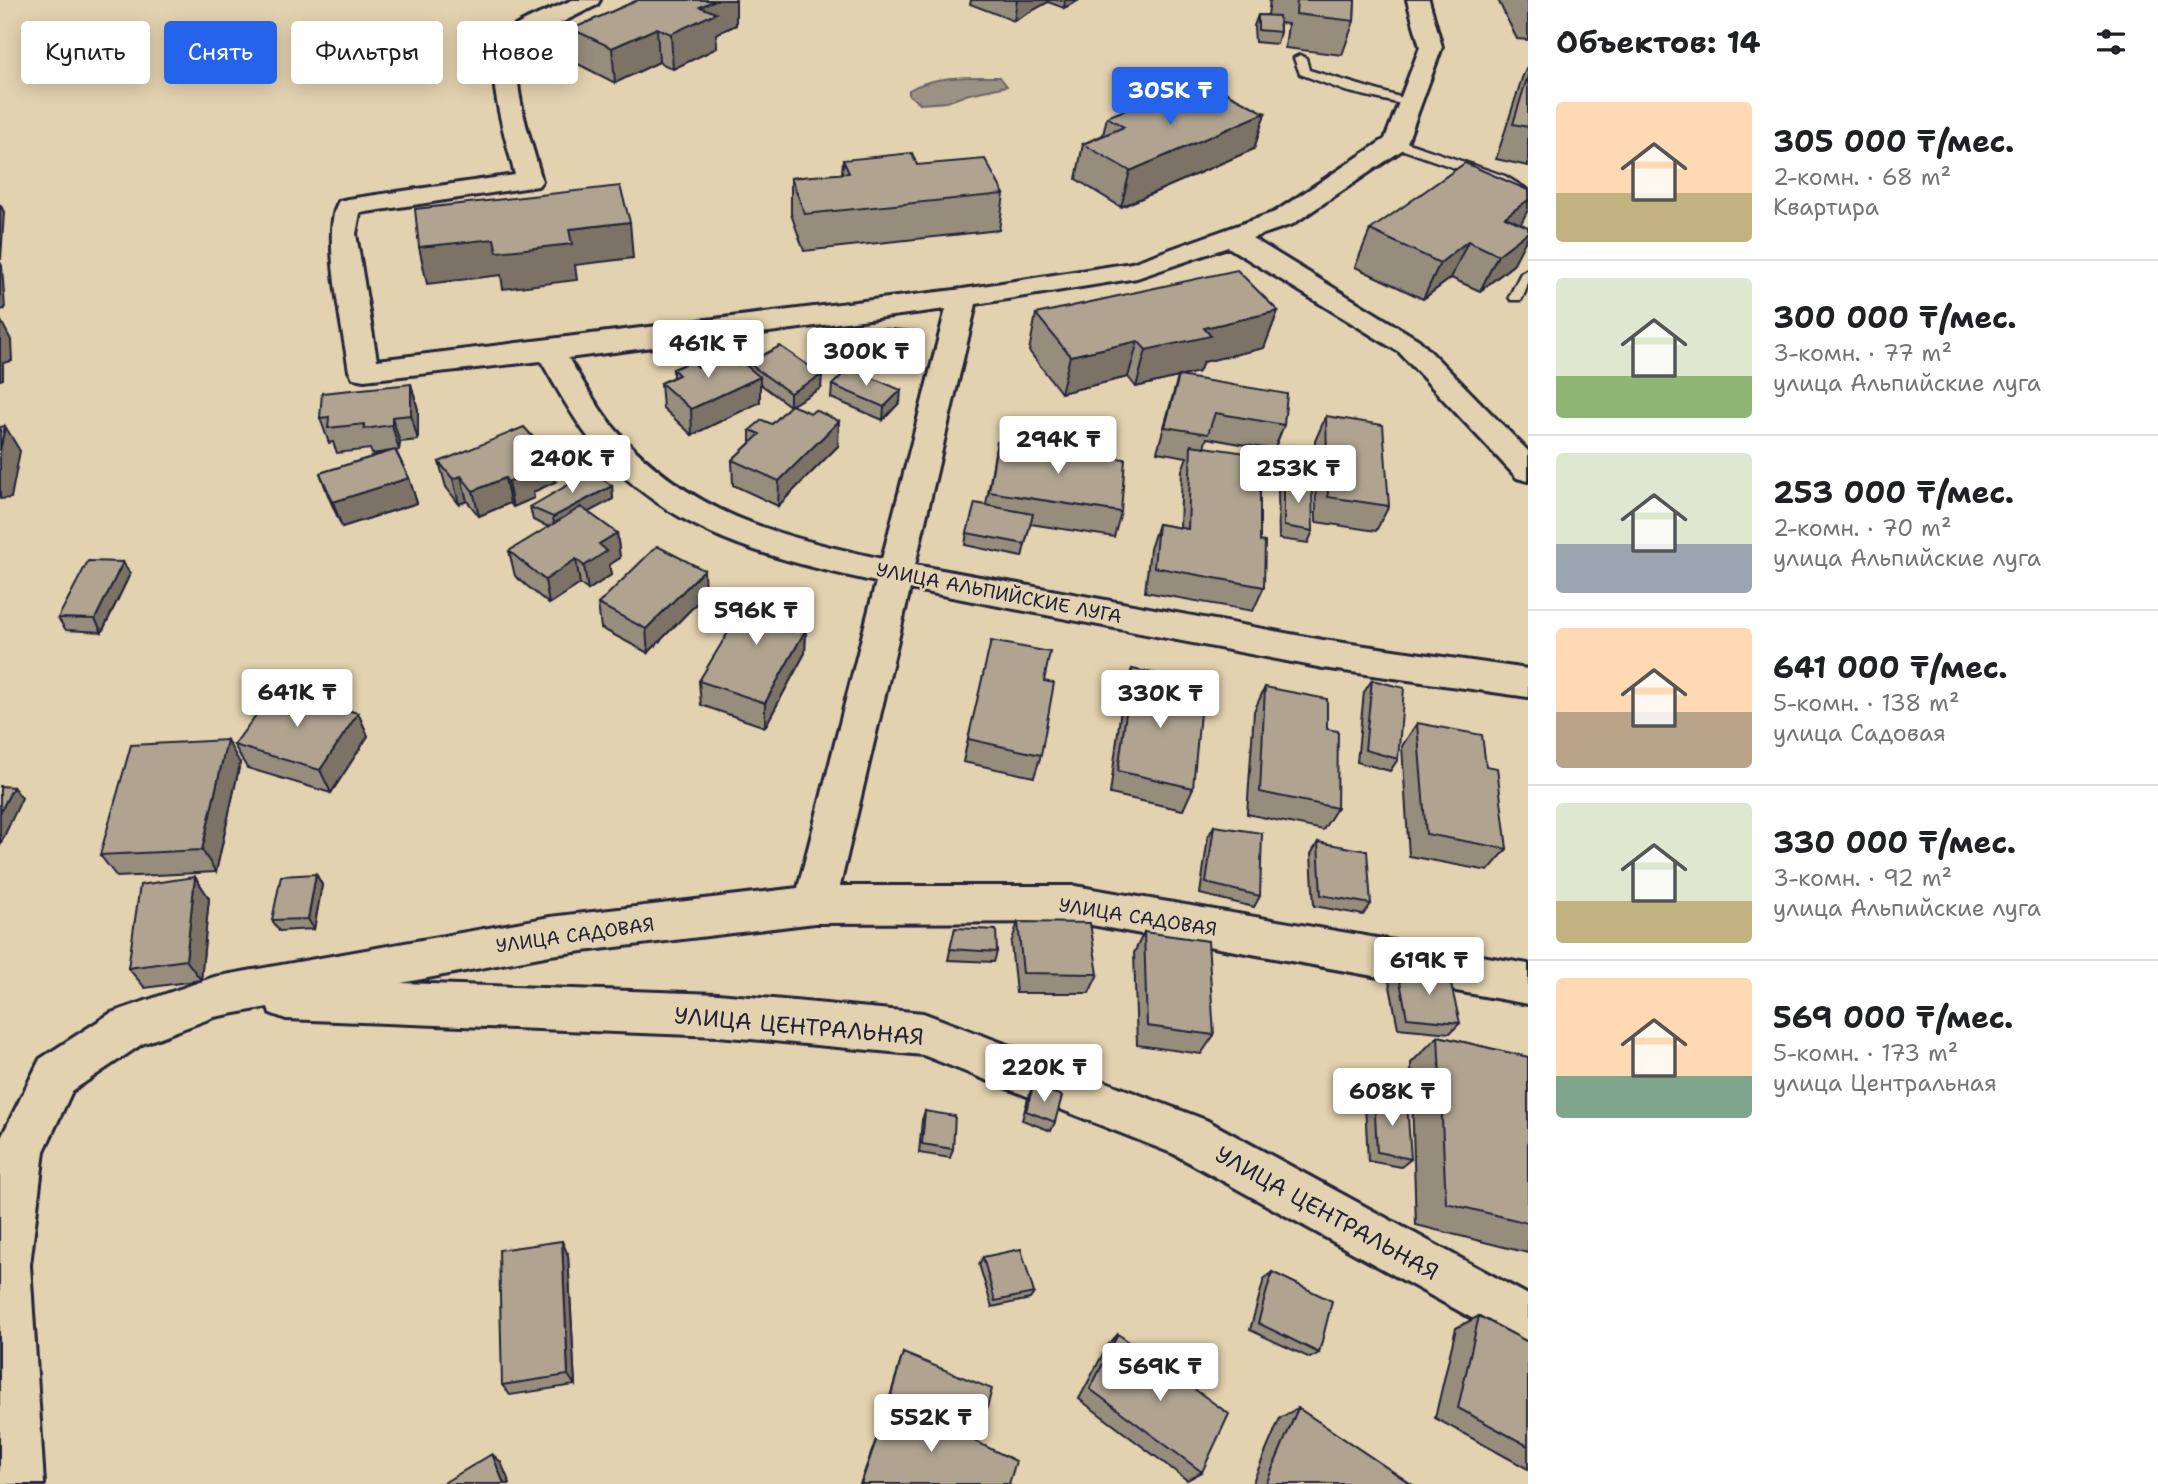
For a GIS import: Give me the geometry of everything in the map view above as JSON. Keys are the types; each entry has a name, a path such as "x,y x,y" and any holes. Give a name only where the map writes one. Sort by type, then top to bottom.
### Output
{"street":[{"path":"589,0 512,38 504,58 506,82 529,181 348,207 343,234 364,371 549,351 963,298 1137,270 1284,218 1396,143 1431,47 1418,0"},
{"path":"1228,236 1409,346 1528,470"},
{"path":"815,905 963,298"},
{"name":"УЛИЦА АЛЬПИЙСКИЕ ЛУГА","path":"549,351 603,435 656,488 725,528 793,551 896,574 1323,654 1528,683"},
{"name":"УЛИЦА САДОВАЯ","path":"16,1484 5,1265 20,1149 56,1075 127,1028 214,997 550,936 815,905 1075,904 1528,984"},
{"name":"УЛИЦА ЦЕНТРАЛЬНАЯ","path":"214,997 718,1015 923,1034 1189,1137 1528,1323"}],"lane":[{"path":"1300,58 1304,72 1319,79 1410,102"},
{"path":"1396,143 1500,179 1528,196"},
{"path":"1516,298 1528,273"}],"shaded area":[{"path":"1000,77 1007,86 947,102 921,104 909,95 909,90 919,85 942,79"}],"building":[{"path":"638,0 715,0 700,7 716,13 671,34 657,28 612,48 578,32 578,26"},
{"path":"1297,0 1355,0 1354,21 1296,14"},
{"path":"1258,15 1279,16 1280,32 1258,30"},
{"path":"1528,75 1528,127 1513,124"},
{"path":"1217,88 1265,113 1130,171 1083,144 1124,127 1107,117 1155,98 1171,106"},
{"path":"912,153 917,165 985,159 1004,194 805,214 791,178 849,173 843,160"},
{"path":"1465,163 1528,190 1528,200 1505,217 1528,227 1528,232 1498,255 1468,241 1440,263 1370,230"},
{"path":"620,186 630,222 569,229 572,244 497,252 494,239 419,247 415,209"},
{"path":"1237,270 1278,311 1204,328 1211,336 1146,350 1138,341 1070,356 1036,314"},
{"path":"866,327 914,331 911,352 862,348"},
{"path":"780,346 822,375 790,393 748,363"},
{"path":"724,354 738,365 743,363 760,377 691,409 661,383 679,375 673,369 692,361 698,367"},
{"path":"849,368 901,390 884,407 832,385"},
{"path":"1179,376 1287,394 1284,425 1215,413 1208,434 1165,427"},
{"path":"411,384 411,415 392,417 392,425 364,429 364,424 328,428 329,417 320,418 322,393"},
{"path":"791,405 811,413 815,410 839,421 779,481 732,460 760,434 750,430 762,420 772,424"},
{"path":"1326,416 1383,425 1389,506 1328,497"},
{"path":"5,426 0,451 0,427"},
{"path":"524,427 551,457 525,468 529,473 508,482 505,478 473,491 461,476 453,479 439,462"},
{"path":"997,442 1125,459 1121,512 989,492"},
{"path":"1191,445 1260,455 1260,541 1265,542 1264,587 1154,567 1158,524 1188,529"},
{"path":"395,450 409,478 333,502 320,473"},
{"path":"592,471 612,486 553,517 530,507"},
{"path":"1284,478 1312,483 1313,531 1284,526"},
{"path":"975,503 1033,514 1025,544 967,533"},
{"path":"581,507 617,533 599,544 607,551 584,566 576,559 545,580 509,551"},
{"path":"657,546 704,570 646,629 598,604"},
{"path":"88,561 123,562 95,619 58,618"},
{"path":"754,589 803,604 792,625 806,629 765,703 699,681"},
{"path":"991,641 1050,652 1044,681 1054,683 1041,755 968,739"},
{"path":"1132,669 1193,681 1190,711 1200,713 1193,788 1118,771"},
{"path":"1372,680 1404,688 1398,759 1365,750"},
{"path":"305,685 320,689 313,701 358,713 320,770 234,745 273,692 295,699"},
{"path":"1265,687 1327,699 1327,729 1338,731 1337,808 1260,792"},
{"path":"1417,723 1482,735 1486,766 1497,768 1507,849 1426,834"},
{"path":"227,740 202,850 100,855 131,745"},
{"path":"0,786 13,787 0,813"},
{"path":"1214,826 1262,833 1260,896 1206,883"},
{"path":"1318,842 1367,851 1371,904 1321,895"},
{"path":"316,874 308,919 272,920 281,876"},
{"path":"195,877 186,960 128,968 140,885"},
{"path":"1018,922 1090,923 1098,974 1023,973"},
{"path":"955,928 996,930 997,952 950,949"},
{"path":"1144,932 1208,941 1214,1035 1147,1026"},
{"path":"1398,971 1449,976 1460,1023 1407,1018"},
{"path":"1438,1036 1528,1057 1528,1223 1446,1203"},
{"path":"1033,1086 1062,1096 1055,1122 1026,1111"},
{"path":"1374,1096 1407,1103 1411,1159 1377,1152"},
{"path":"925,1111 955,1116 953,1149 922,1144"},
{"path":"562,1241 568,1375 502,1385 499,1250"},
{"path":"1021,1249 1034,1293 995,1301 983,1257"},
{"path":"1272,1272 1332,1301 1319,1353 1258,1323"},
{"path":"1479,1316 1528,1342 1528,1446 1458,1408"},
{"path":"1118,1334 1229,1414 1202,1472 1090,1389"},
{"path":"903,1353 992,1389 980,1433 891,1395"},
{"path":"890,1400 1016,1461 1009,1484 861,1484"},
{"path":"1298,1408 1411,1484 1266,1484"},
{"path":"492,1454 504,1484 442,1484"}]}
